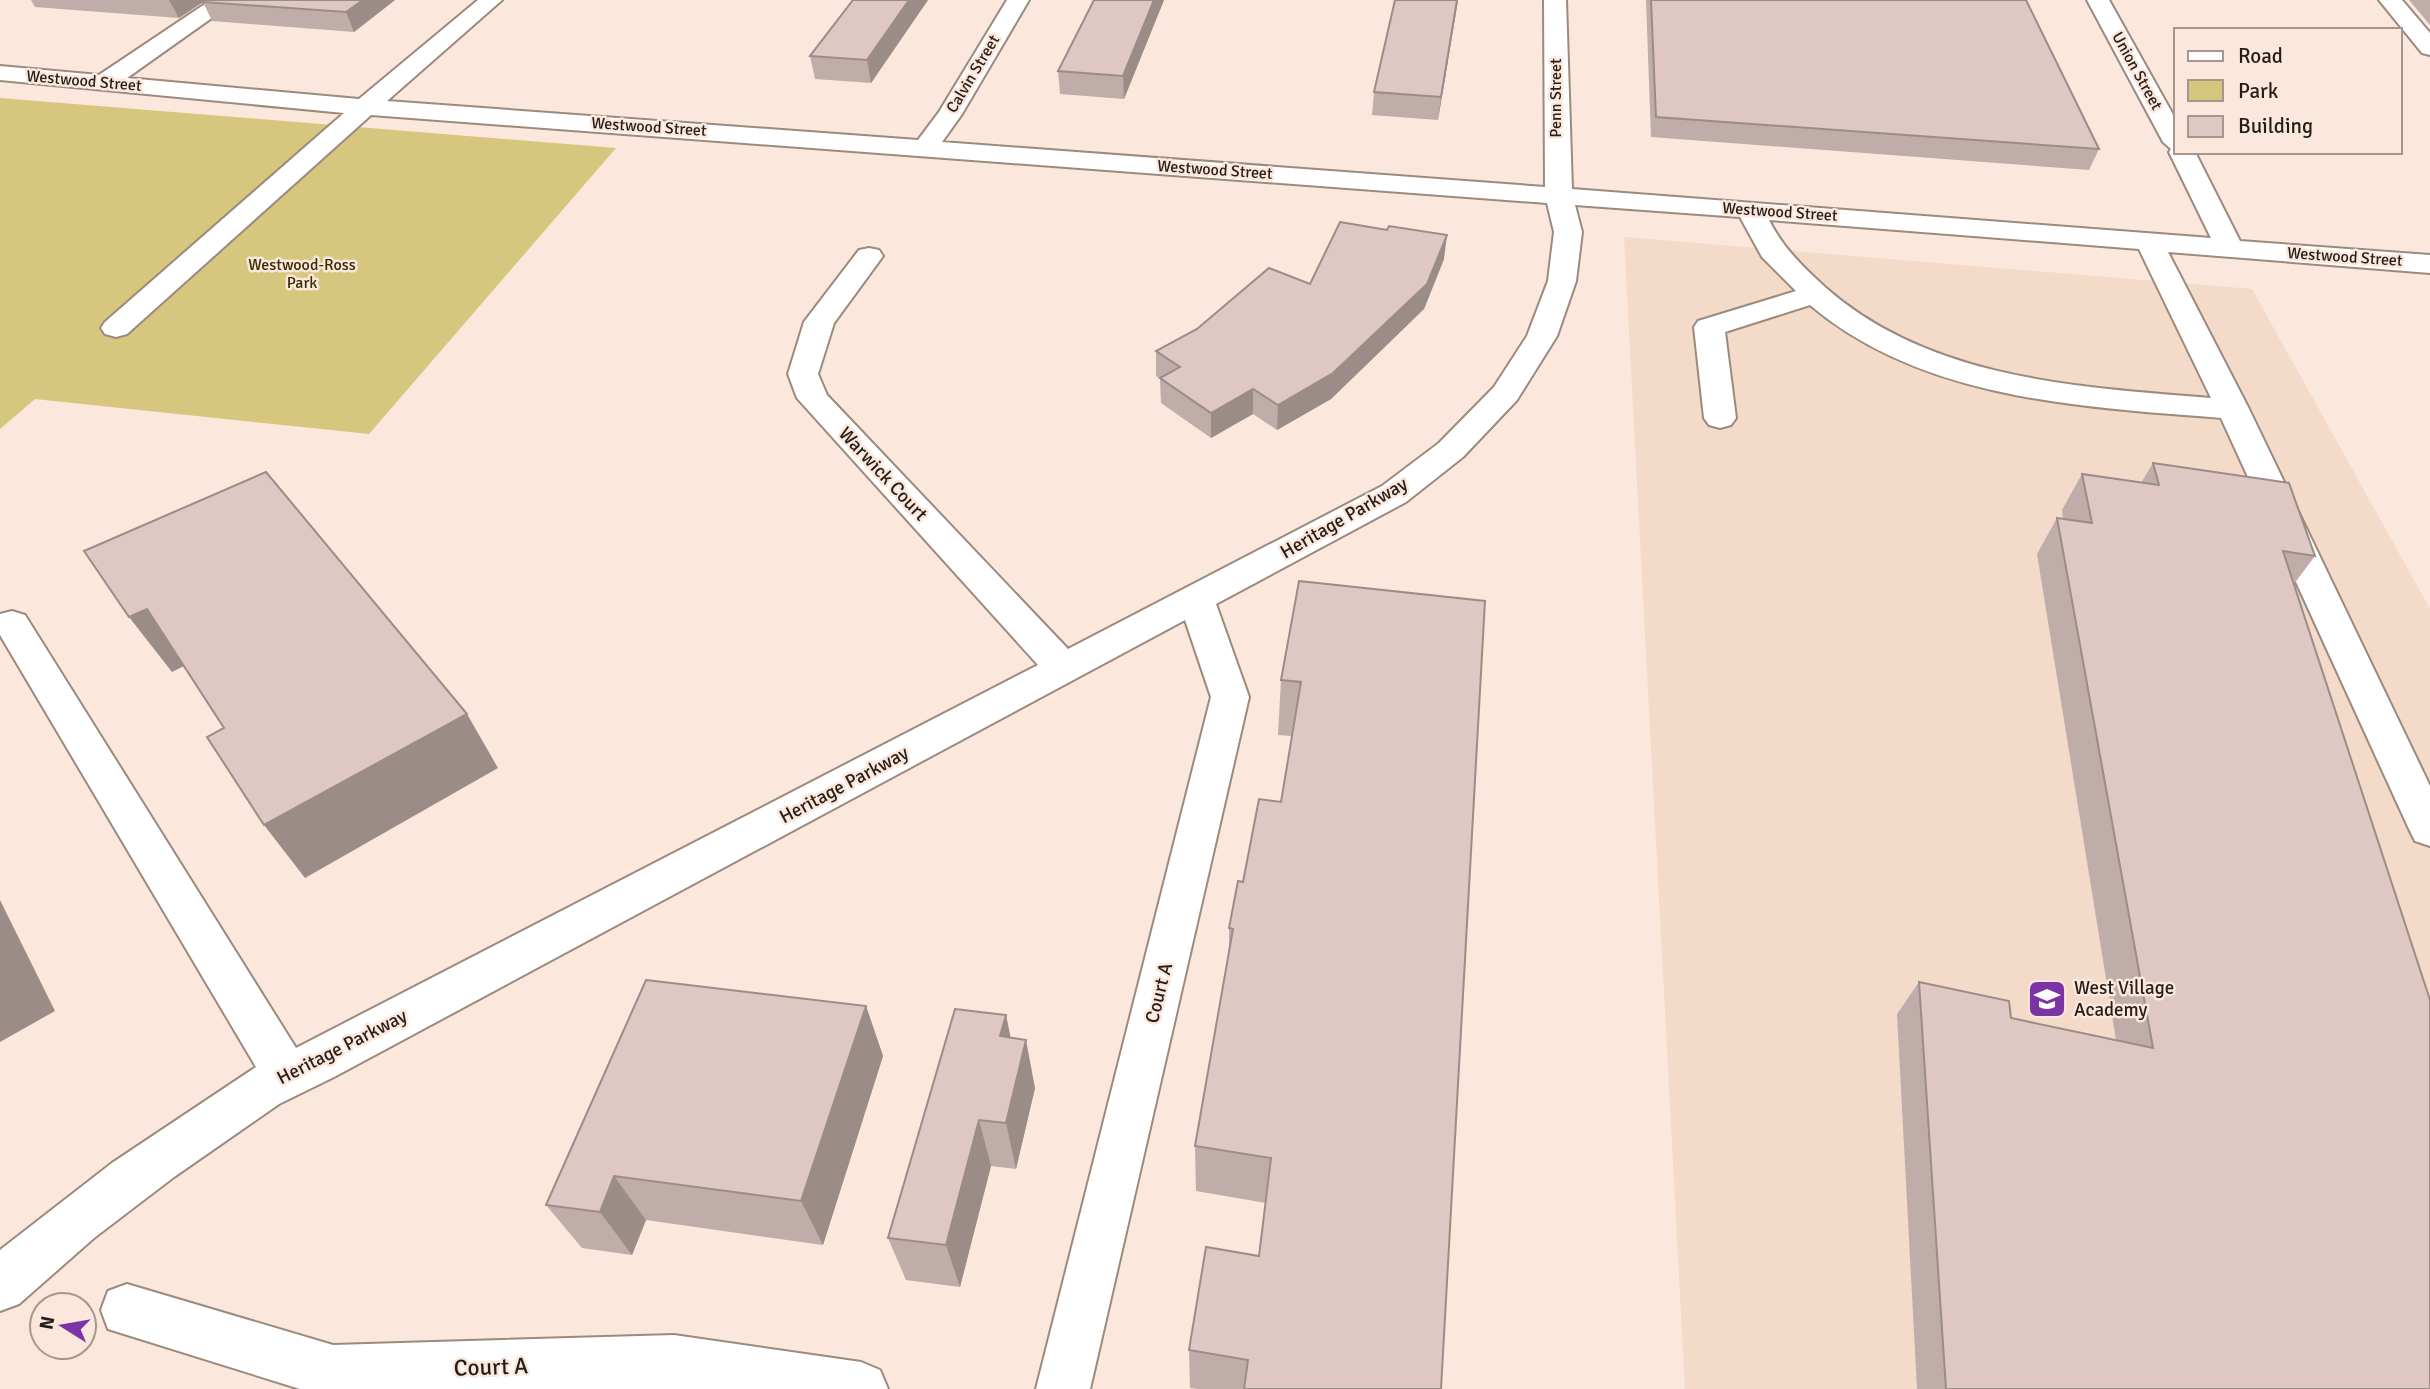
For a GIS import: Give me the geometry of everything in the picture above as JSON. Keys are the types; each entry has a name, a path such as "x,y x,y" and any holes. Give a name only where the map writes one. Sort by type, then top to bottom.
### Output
{"street":[{"path":"104,83 226,0"},
{"path":"116,328 365,107 491,0"},
{"name":"Calvin Street","path":"926,147 950,114 1018,0"},
{"name":"Penn Street","path":"1555,0 1559,196"},
{"name":"Union Street","path":"2098,0 2174,138"},
{"path":"2390,0 2430,48"},
{"name":"Westwood Street","path":"0,73 365,107 926,147 2430,264"},
{"path":"2183,154 2230,248"},
{"name":"Heritage Parkway","path":"0,1285 35,1254 177,1146 285,1073 317,1062 1394,494 1451,450 1506,393 1542,336 1562,281 1568,232 1559,196"},
{"path":"1750,210 1776,256 1838,314 1892,346 1954,371 2017,387 2075,396 2233,409"},
{"path":"2149,242 2233,409 2430,829"},
{"name":"Warwick Court","path":"869,256 819,322 803,374 813,398 1064,669"},
{"path":"1720,418 1709,327 1816,294"},
{"name":"Court A","path":"1063,1389 1230,697 1196,599"},
{"path":"12,624 285,1073"},
{"name":"Court A","path":"127,1310 333,1372 674,1362 861,1389"}],"shaded area":[{"name":"West Village Academy","path":"1624,237 2252,289 2430,609 2430,1389 1685,1389"}],"green space":[{"name":"Westwood-Ross Park","path":"0,98 616,148 369,434 35,399 0,429"}],"building":[{"path":"363,0 346,12 203,2"},
{"path":"853,0 909,0 867,60 810,56"},
{"path":"1094,0 1154,0 1123,76 1058,71"},
{"path":"1395,0 1457,0 1441,97 1374,92"},
{"path":"1651,0 2026,0 2099,149 1656,117"},
{"path":"1340,222 1387,230 1389,226 1447,235 1427,284 1333,373 1278,405 1253,389 1211,413 1160,378 1180,367 1156,351 1197,329 1269,268 1310,284"},
{"path":"2153,463 2289,483 2315,556 2283,551 2430,1000 2430,1389 1946,1389 1919,982 2009,1001 2011,1018 2153,1048 2057,518 2092,523 2082,474 2159,485"},
{"path":"266,472 467,714 264,825 207,737 224,728 147,609 129,617 84,551"},
{"path":"1299,581 1485,601 1441,1389 1244,1389 1248,1360 1189,1350 1206,1247 1259,1256 1271,1158 1195,1146 1233,929 1229,928 1238,881 1243,882 1259,799 1281,802 1301,682 1281,680"},
{"path":"646,980 866,1006 801,1201 614,1176 600,1212 546,1205"},
{"path":"955,1009 1006,1015 1000,1036 1026,1040 1006,1123 979,1120 946,1245 888,1238"}],"place":[{"name":"West Village Academy","path":"2047,999"}]}
